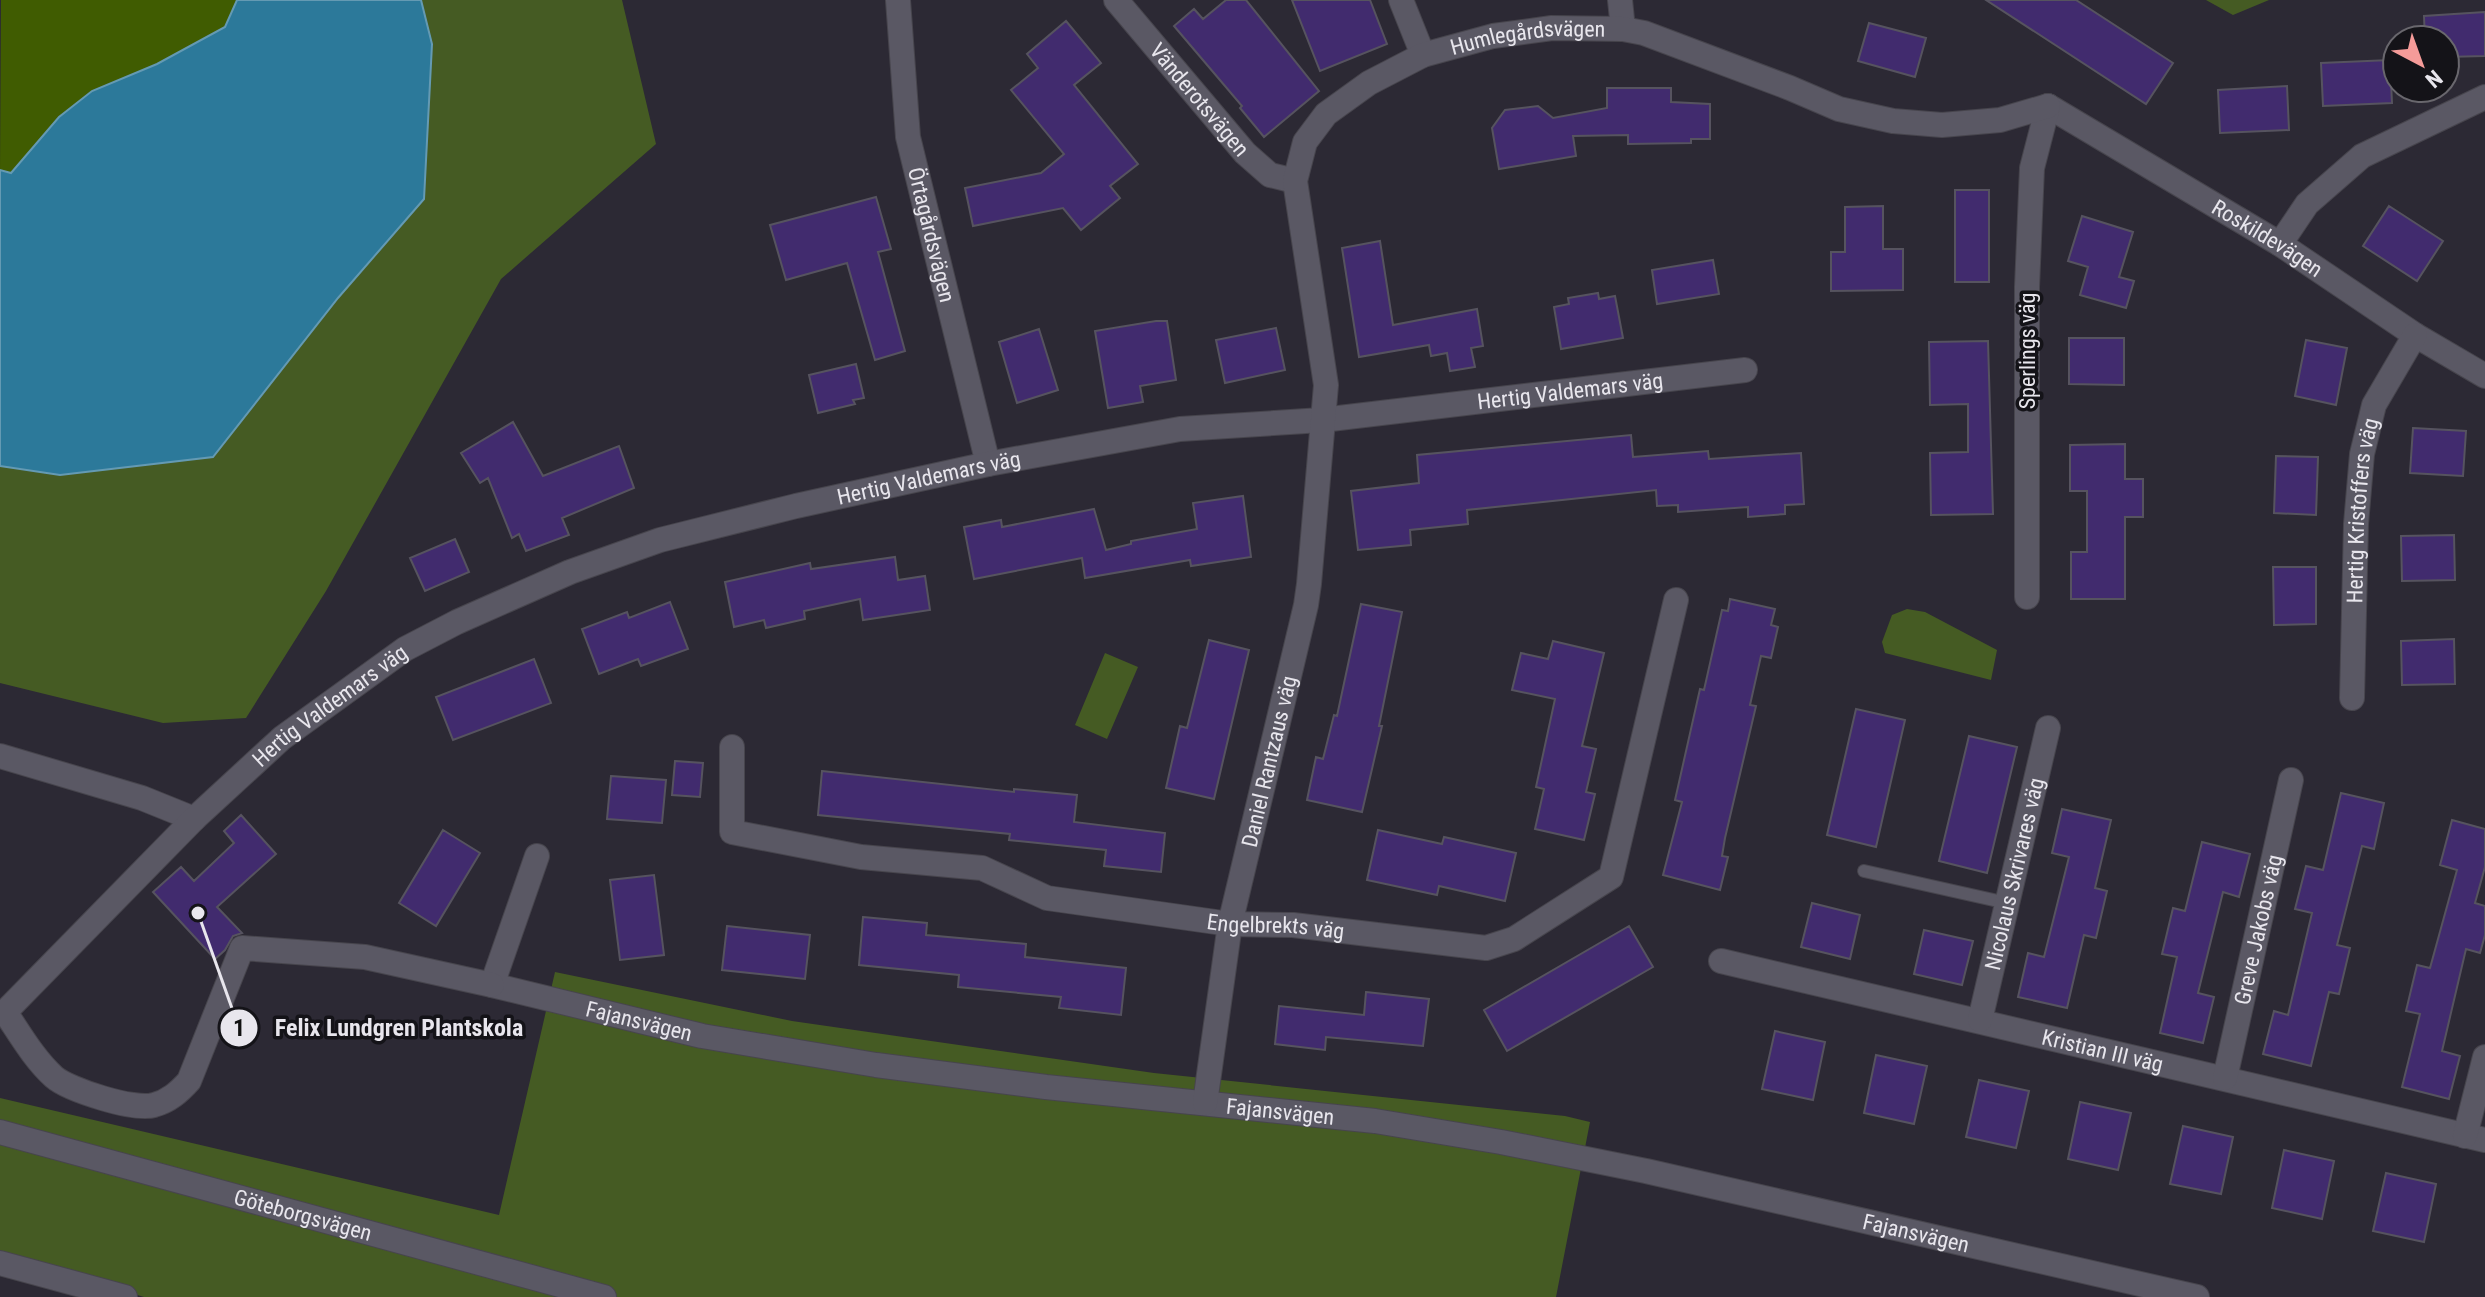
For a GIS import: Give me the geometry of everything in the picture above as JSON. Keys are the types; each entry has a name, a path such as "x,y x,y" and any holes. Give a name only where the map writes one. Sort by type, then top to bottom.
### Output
{"street":[{"name":"Örtagårdsvägen","path":"898,0 908,137 988,464"},
{"name":"Vänderotsvägen","path":"1116,0 1245,153 1270,175 1295,181"},
{"path":"1401,0 1423,55"},
{"path":"1620,0 1623,29"},
{"name":"Humlegårdsvägen","path":"1322,420 1326,385 1295,181 1305,142 1326,114 1369,83 1423,55 1493,36 1552,28 1623,29 1644,33 1716,59 1839,109 1893,121 1956,124 2000,120 2048,106"},
{"path":"2280,244 2307,204 2362,156 2485,97"},
{"name":"Roskildevägen","path":"2048,106 2280,244 2415,335 2485,376"},
{"name":"Sperlings väg","path":"2027,597 2027,302 2032,168 2048,106"},
{"name":"Hertig Kristoffers väg","path":"2352,698 2356,524 2362,454 2374,405 2415,335"},
{"name":"Hertig Valdemars väg","path":"5,1012 194,819 282,738 405,649 471,615 570,572 660,540 796,506 988,464 1180,429 1322,420 1745,370"},
{"name":"Daniel Rantzaus väg","path":"1205,1103 1230,924 1306,605 1322,420"},
{"name":"Engelbrekts väg","path":"732,747 732,832 861,857 982,868 1047,898 1230,924 1293,925 1486,948 1514,939 1611,877 1676,600"},
{"name":"Nicolaus Skrivares väg","path":"1980,1020 2048,728"},
{"path":"0,756 142,798 194,819"},
{"name":"Greve Jakobs väg","path":"2225,1078 2291,780"},
{"path":"492,985 537,856"},
{"name":"Fajansvägen","path":"5,1012 55,1078 100,1099 151,1107 175,1095 189,1081 242,948 365,957 702,1036 847,1061 1046,1087 1375,1121 1515,1145 1646,1171 2197,1297"},
{"name":"Kristian III väg","path":"1721,961 2475,1138"},
{"path":"2475,1138 2485,1057"},
{"name":"Göteborgsvägen","path":"0,1132 604,1297"},
{"path":"0,1263 125,1297"}],"lane":[{"path":"1864,871 2007,903"}],"green space":[{"path":"1,0 237,0 225,27 157,64 92,91 59,117 11,173 0,170"},
{"path":"421,0 622,0 656,144 501,279 326,591 246,718 163,723 0,683 0,466 60,475 338,298 424,199 432,44"},
{"path":"2206,0 2269,0 2233,15"},
{"path":"1907,609 1925,612 1997,650 1991,680 1885,653 1882,642 1892,615"},
{"path":"1105,653 1138,667 1107,739 1075,725"},
{"path":"555,972 792,1021 1154,1073 1565,1116 1590,1122 1556,1297 144,1297 0,1253 0,1098 499,1215"}],"water":[{"path":"237,0 421,0 432,44 424,199 338,298 213,457 60,475 0,466 0,170 11,173 59,117 92,91 157,64 225,27"}],"building":[{"path":"1226,0 1246,0 1319,91 1264,137 1240,108 1242,106 1174,26 1194,9 1203,19"},
{"path":"1292,0 1370,0 1387,44 1320,71"},
{"path":"1986,0 2076,0 2173,63 2146,104"},
{"path":"2485,12 2485,56 2461,57 2461,24 2424,24 2424,16"},
{"path":"1066,21 1101,63 1074,85 1138,164 1110,186 1120,198 1081,230 1063,208 973,226 965,188 1041,173 1064,154 1011,90 1038,68 1027,54"},
{"path":"1869,23 1926,38 1915,77 1858,61"},
{"path":"2381,60 2381,103 2323,106 2321,63"},
{"path":"2287,86 2289,130 2220,133 2218,90"},
{"path":"1607,88 1671,88 1671,102 1710,104 1710,139 1691,139 1691,143 1628,144 1628,135 1573,136 1576,156 1499,169 1492,128 1505,110 1538,106 1553,118 1607,108"},
{"path":"1955,190 1989,190 1989,282 1955,282"},
{"path":"876,197 891,249 878,252 905,351 875,360 847,263 786,280 770,225"},
{"path":"1883,206 1883,249 1903,249 1903,290 1831,291 1831,252 1845,252 1845,207"},
{"path":"2389,206 2443,241 2417,281 2363,246"},
{"path":"2082,216 2133,232 2119,277 2134,281 2126,308 2080,295 2088,267 2068,261"},
{"path":"1380,241 1393,325 1477,309 1483,346 1471,348 1475,367 1450,371 1447,353 1431,356 1429,345 1359,357 1342,248"},
{"path":"1713,260 1719,294 1657,304 1652,270"},
{"path":"1598,293 1599,299 1615,296 1623,338 1561,349 1554,307 1569,304 1568,298"},
{"path":"1167,321 1176,380 1140,386 1143,402 1108,408 1095,331"},
{"path":"1276,328 1285,370 1225,383 1216,340"},
{"path":"1039,329 1058,390 1017,403 999,342"},
{"path":"2069,338 2124,338 2124,385 2069,384"},
{"path":"2306,340 2347,348 2336,405 2295,396"},
{"path":"1988,341 1993,514 1931,515 1930,453 1968,452 1968,404 1930,405 1929,342"},
{"path":"856,364 864,398 853,400 855,404 818,413 809,375"},
{"path":"513,422 543,476 619,446 634,488 562,518 569,535 526,551 519,534 512,538 488,478 480,483 461,453"},
{"path":"2413,428 2466,431 2463,476 2410,473"},
{"path":"1631,435 1633,457 1708,451 1709,459 1801,453 1804,504 1785,505 1785,514 1748,517 1748,507 1678,512 1678,505 1657,506 1656,490 1467,510 1468,524 1410,530 1411,545 1358,550 1351,491 1419,483 1417,455"},
{"path":"2125,444 2125,479 2143,479 2143,517 2125,517 2125,599 2071,599 2071,552 2087,552 2087,491 2070,491 2070,445"},
{"path":"2276,456 2318,457 2316,515 2274,513"},
{"path":"1243,496 1251,557 1191,566 1190,560 1085,578 1082,558 974,579 964,527 1001,520 1002,527 1094,509 1106,550 1131,544 1131,541 1197,529 1193,503"},
{"path":"2454,535 2455,580 2402,581 2401,536"},
{"path":"455,539 469,572 425,591 410,558"},
{"path":"895,557 898,580 925,576 930,610 863,620 860,599 804,611 805,619 766,628 764,620 734,627 725,582 810,563 811,569"},
{"path":"2273,567 2316,567 2316,624 2274,625"},
{"path":"1730,599 1775,609 1771,625 1778,627 1771,658 1761,656 1750,705 1756,706 1725,838 1722,856 1728,857 1720,890 1663,875 1682,802 1675,800 1700,689 1704,690 1722,610 1728,611"},
{"path":"670,602 688,649 641,666 638,659 599,674 582,629 627,612 629,618"},
{"path":"1361,604 1402,612 1379,726 1382,726 1362,812 1307,800 1316,757 1323,759 1334,715 1337,716"},
{"path":"2454,639 2455,684 2402,685 2401,641"},
{"path":"1209,640 1249,650 1214,799 1166,788 1180,726 1187,728"},
{"path":"1553,641 1604,653 1582,746 1596,749 1586,792 1595,794 1584,840 1535,829 1544,789 1536,787 1555,699 1512,690 1521,653 1548,659"},
{"path":"534,659 551,703 453,740 436,697"},
{"path":"1856,709 1905,720 1876,847 1827,835"},
{"path":"1969,736 2017,747 1987,873 1939,861"},
{"path":"675,761 703,763 700,797 672,795"},
{"path":"822,771 1014,792 1014,789 1077,795 1074,822 1165,833 1161,872 1104,866 1106,850 1009,840 1010,834 818,815"},
{"path":"611,776 666,780 662,823 607,819"},
{"path":"2341,793 2384,803 2374,849 2362,846 2337,945 2350,948 2339,994 2329,992 2311,1066 2263,1054 2274,1011 2288,1015 2312,913 2295,909 2306,866 2323,870"},
{"path":"2062,809 2111,820 2095,888 2107,891 2096,938 2084,935 2067,1008 2018,997 2028,953 2044,957 2069,857 2052,853"},
{"path":"241,815 276,854 217,907 242,933 233,936 215,959 153,892 181,867 194,881 234,843 224,831"},
{"path":"2452,820 2485,829 2485,867 2475,903 2485,906 2485,935 2480,953 2466,949 2442,1051 2460,1056 2449,1099 2402,1087 2420,1014 2406,1011 2417,965 2430,968 2457,870 2440,865"},
{"path":"443,830 480,853 436,926 399,903"},
{"path":"1378,830 1442,844 1444,837 1516,853 1505,901 1439,886 1437,895 1367,880"},
{"path":"2202,842 2250,854 2239,897 2223,892 2198,993 2214,997 2203,1043 2160,1033 2177,957 2162,954 2173,908 2185,911"},
{"path":"654,875 664,955 620,960 610,880"},
{"path":"1812,903 1860,915 1850,959 1801,947"},
{"path":"863,917 927,923 926,935 1026,944 1025,957 1126,968 1121,1015 1059,1008 1061,997 958,987 959,975 859,965"},
{"path":"727,926 810,935 805,979 722,970"},
{"path":"1629,926 1653,967 1507,1051 1484,1010"},
{"path":"1924,930 1973,941 1962,985 1914,974"},
{"path":"1366,992 1429,999 1423,1046 1326,1037 1325,1050 1275,1044 1279,1006 1364,1015"},
{"path":"1775,1031 1825,1042 1813,1100 1762,1089"},
{"path":"1876,1055 1927,1066 1914,1124 1864,1113"},
{"path":"1979,1080 2029,1091 2016,1148 1966,1137"},
{"path":"2080,1102 2131,1113 2118,1170 2068,1159"},
{"path":"2183,1126 2233,1137 2221,1194 2170,1184"},
{"path":"2284,1150 2334,1161 2322,1219 2272,1208"},
{"path":"2386,1173 2436,1184 2424,1242 2373,1231"}],"place":[{"name":"Felix Lundgren Plantskola","path":"198,913"}]}
